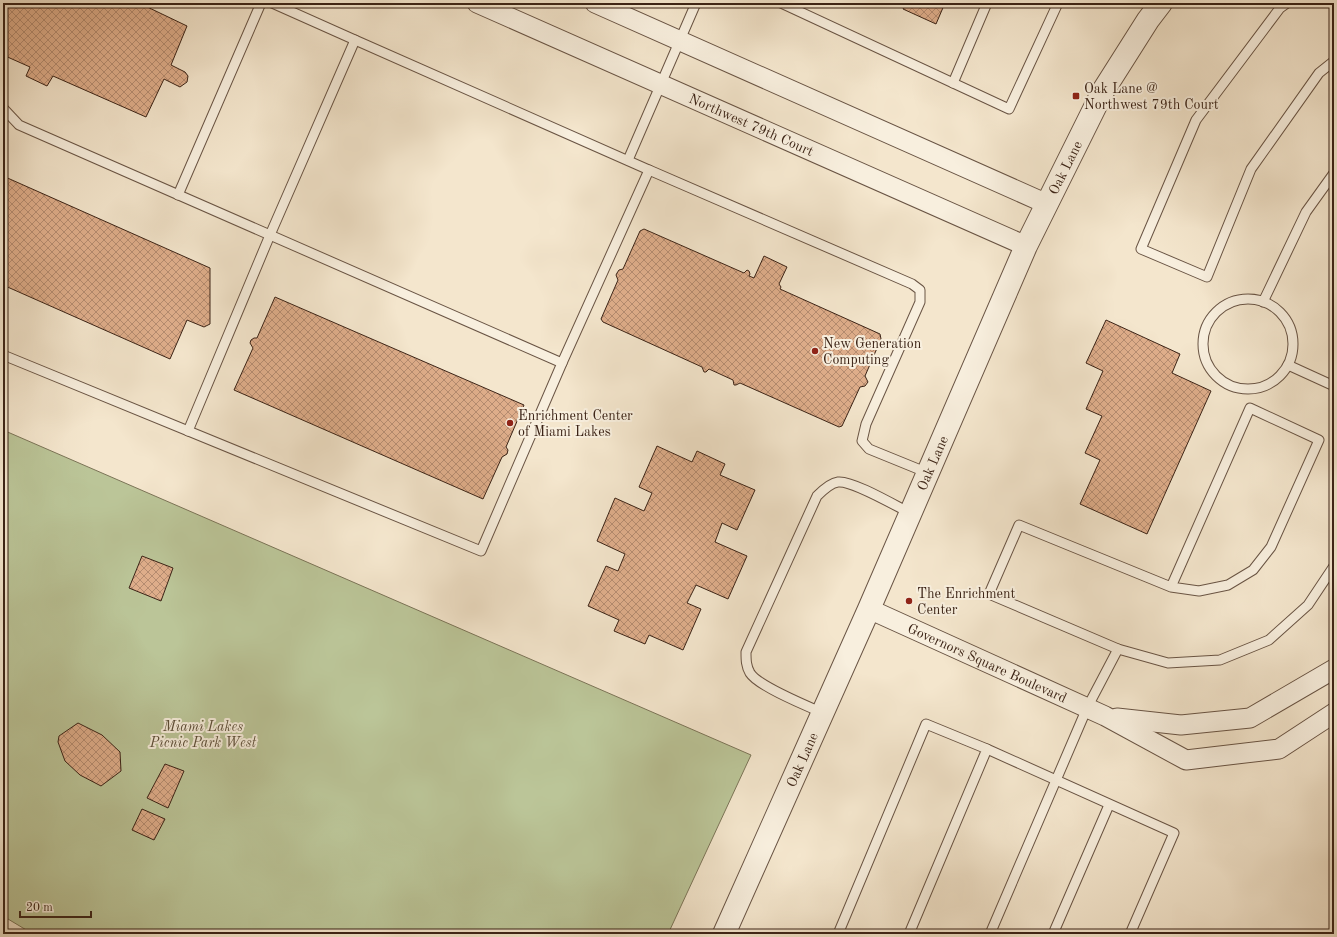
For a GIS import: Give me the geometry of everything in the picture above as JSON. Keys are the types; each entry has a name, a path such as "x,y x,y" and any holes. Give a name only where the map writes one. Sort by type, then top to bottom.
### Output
{"street":[{"name":"Northwest 79th Court","path":"477,3 1026,246"},
{"path":"595,3 1047,204"},
{"name":"Oak Lane","path":"724,934 823,713 1026,246 1103,91 1148,20 1161,3"},
{"name":"Governors Square Boulevard","path":"869,608 1105,716 1186,760 1279,749 1334,713"},
{"name":"Governors Square Boulevard","path":"1105,716 1181,725 1250,718 1334,670"}],"lane":[{"path":"178,195 260,3"},
{"path":"272,3 649,170 912,284 920,290 920,302 866,424 862,441 869,449 928,473"},
{"path":"628,160 696,3"},
{"path":"781,3 1009,109 1058,3"},
{"path":"953,83 987,3"},
{"path":"1287,3 1280,8 1196,120 1141,249 1207,277 1251,169 1319,73 1334,61"},
{"path":"188,431 270,235 355,40"},
{"path":"3,108 19,125 562,363"},
{"path":"3,355 481,551 562,363 649,170"},
{"path":"1263,302 1306,212 1334,173"},
{"path":"1250,299 1263,302 1274,308 1283,316 1290,328 1293,340 1292,353 1288,365 1280,376 1270,384 1258,389 1245,390 1232,387 1221,381 1212,372 1205,361 1202,348 1203,335 1208,323 1215,313 1225,305 1237,300 1250,299"},
{"path":"1288,365 1334,386"},
{"path":"1170,587 1250,408 1319,440 1271,547 1253,570 1228,585 1199,591 1170,587 1019,525 989,594 1118,649 1168,662 1220,660 1269,640 1308,606 1334,566"},
{"path":"823,713 758,682 750,673 746,664 746,652 817,496 826,488 837,482 850,483 910,513"},
{"path":"990,934 1087,708 1118,649"},
{"path":"838,934 926,724 1174,833 1130,934"},
{"path":"909,934 987,750"},
{"path":"1053,934 1110,805"}],"green space":[{"name":"Miami Lakes Picnic Park West","path":"3,430 751,755 668,934 33,934 3,916"}],"building":[{"path":"3,3 139,3 187,26 171,65 185,72 188,76 187,82 180,87 164,79 146,117 53,76 47,86 26,76 30,67 3,55"},
{"path":"906,3 945,3 936,24 903,9"},
{"path":"3,176 210,268 210,324 204,327 187,320 170,359 3,285"},
{"path":"644,229 744,273 747,270 750,274 749,276 754,278 764,256 787,267 779,284 781,287 780,289 880,334 881,339 865,376 868,382 865,386 860,387 842,426 839,427 740,383 734,385 733,380 709,369 704,372 702,367 603,322 601,319 618,280 616,275 619,270 623,269 640,231"},
{"path":"275,297 524,405 506,447 508,450 507,454 502,457 483,499 234,390 253,348 250,343 251,340 257,338"},
{"path":"1106,320 1180,354 1172,373 1211,391 1147,534 1080,504 1100,460 1085,453 1102,416 1086,409 1103,371 1086,363"},
{"path":"657,446 692,462 697,451 725,464 720,475 755,490 737,530 722,523 715,542 747,556 728,599 696,585 687,603 701,609 683,650 649,635 645,644 614,631 619,620 588,606 606,566 618,571 625,554 597,541 615,498 644,511 652,493 639,487"},
{"path":"142,556 173,568 161,601 129,588"},
{"path":"78,723 102,735 120,752 121,771 101,786 80,775 65,761 58,742 59,736"},
{"path":"165,764 184,771 168,808 147,798"},
{"path":"142,809 165,819 154,840 132,830"}],"place":[{"name":"Oak Lane @ Northwest 79th Court","path":"1076,96"},
{"name":"New Generation Computing","path":"815,351"},
{"name":"Enrichment Center of Miami Lakes","path":"510,423"},
{"name":"The Enrichment Center","path":"909,601"}]}
